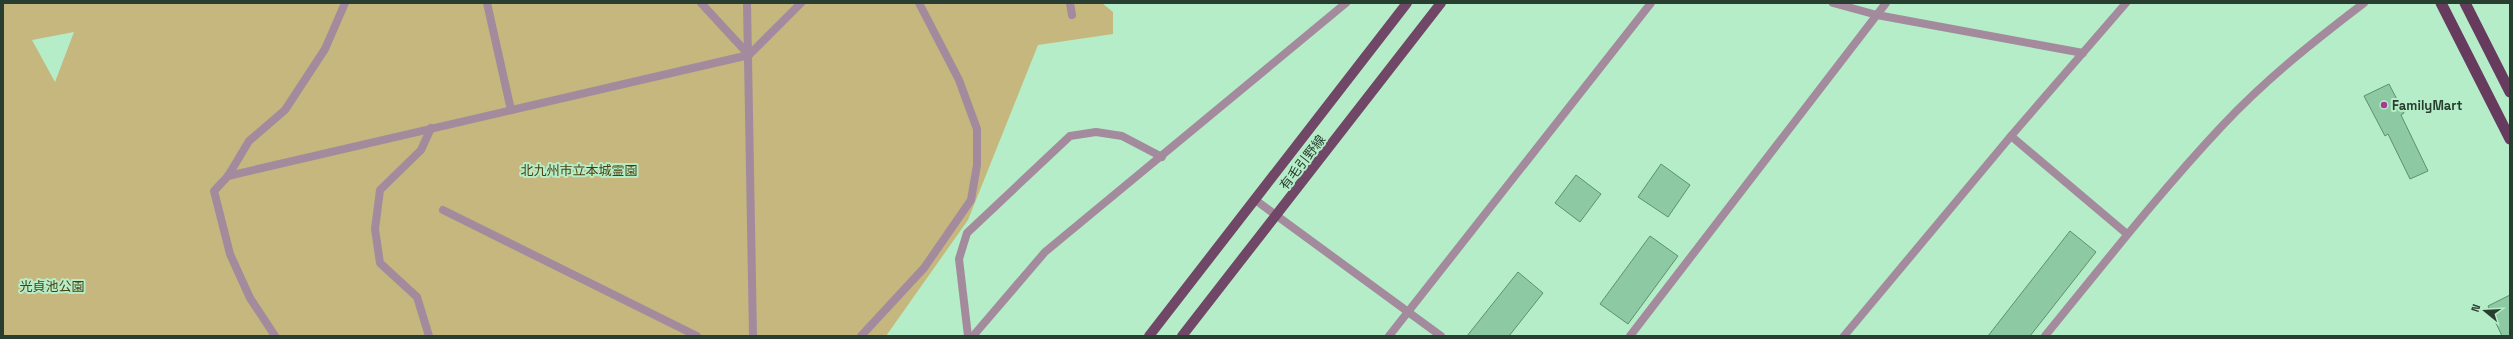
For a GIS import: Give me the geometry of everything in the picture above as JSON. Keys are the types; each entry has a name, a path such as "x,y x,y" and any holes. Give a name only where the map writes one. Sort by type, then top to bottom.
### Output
{"highway":[{"path":"2441,3 2510,139"},
{"path":"2465,3 2510,92"}],"main road":[{"name":"有毛引野線","path":"1149,336 1407,3"},
{"name":"有毛引野線","path":"1182,336 1441,3"}],"street":[{"path":"275,336 250,298 230,254 214,191 228,176 249,141 285,110 325,49 345,3"},
{"path":"487,3 511,110"},
{"path":"701,3 749,55"},
{"path":"747,3 753,336"},
{"path":"228,176 749,55 801,3"},
{"path":"861,336 928,262 971,200 976,172 977,129 959,80 919,3"},
{"path":"1070,3 1072,14"},
{"path":"973,336 1045,252 1162,157 1346,3"},
{"path":"1389,336 1651,3"},
{"path":"1833,3 1877,15 2083,53"},
{"path":"1630,336 1886,3"},
{"path":"1844,336 2011,136 2126,3"},
{"path":"2046,336 2128,234 2222,125 2320,36 2364,3"},
{"path":"429,336 417,297 380,263 375,229 380,190 421,150 432,128"},
{"path":"968,336 959,259 967,233 1070,136 1096,132 1122,136 1162,157"},
{"path":"2011,136 2128,234"},
{"path":"1254,199 1441,336"},
{"path":"443,210 697,336"}],"green space":[{"name":"北九州市立本城霊園","path":"3,3 1102,3 1113,12 1113,34 1038,45 968,220 886,336 3,336","holes":["74,32 55,82 32,40"]}],"building":[{"path":"2389,84 2404,113 2401,115 2428,171 2410,179 2388,134 2385,136 2364,96"},
{"path":"1661,164 1690,185 1668,217 1638,197"},
{"path":"1576,175 1601,194 1580,222 1555,203"},
{"path":"2070,231 2096,252 2030,336 1988,336"},
{"path":"1650,236 1678,256 1628,324 1600,304"},
{"path":"1518,272 1543,293 1509,336 1467,336"},
{"path":"2510,295 2510,336 2502,336 2488,306"}],"place":[{"name":"FamilyMart","path":"2384,105"}],"park label":[{"name":"光貞池公園","path":"52,286"}]}
